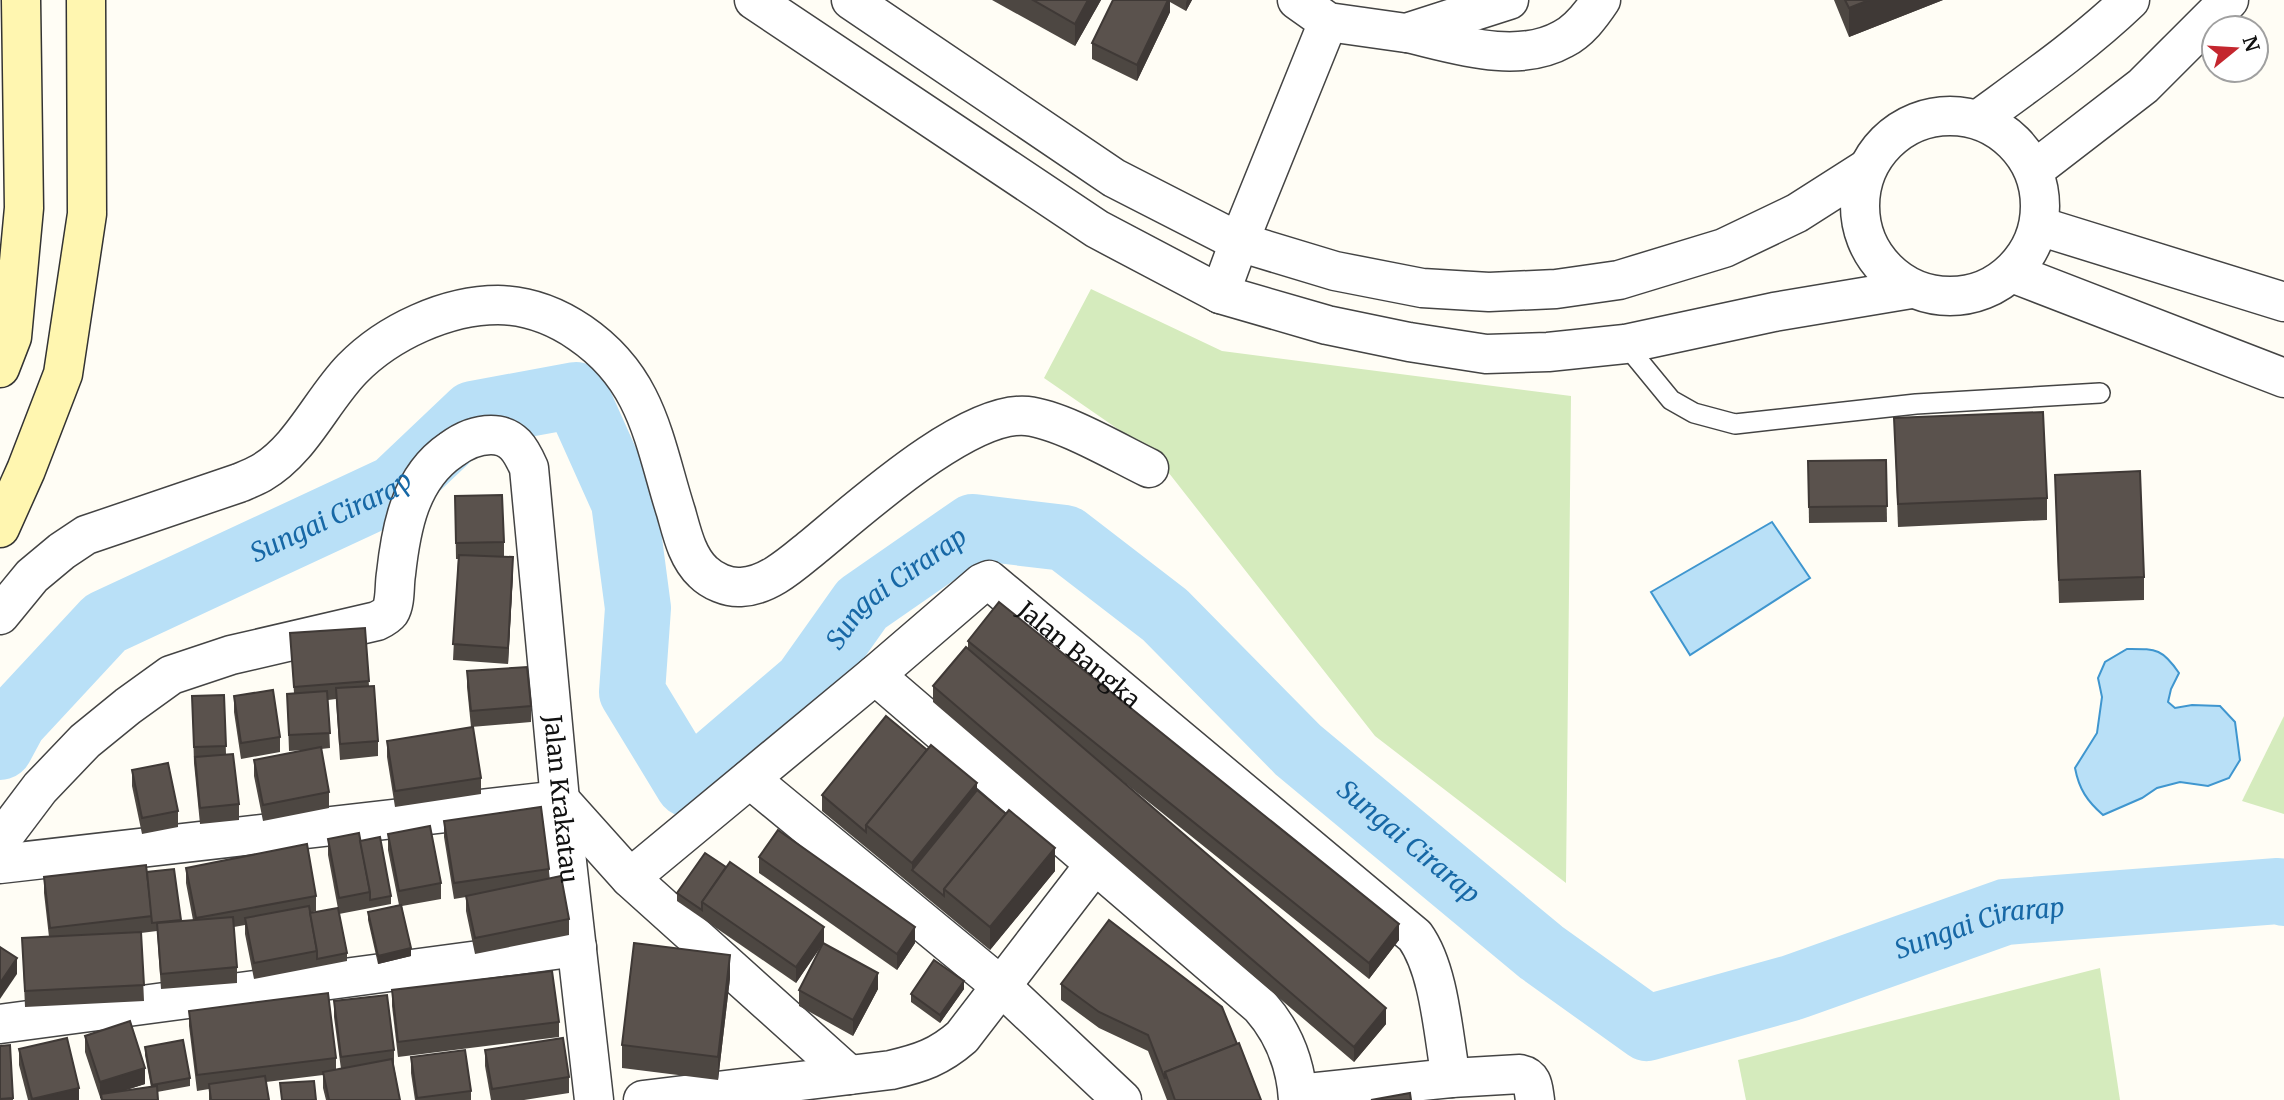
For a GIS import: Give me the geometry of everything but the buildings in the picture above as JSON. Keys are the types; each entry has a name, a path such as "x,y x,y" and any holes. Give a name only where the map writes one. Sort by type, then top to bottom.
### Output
{"main road":[{"path":"4,346 24,208 21,0"},
{"path":"0,528 26,470 63,374 87,214 86,0"}],"street":[{"path":"754,0 1097,229 1220,294 1327,325 1486,354 1549,352 1625,344 1774,313 1910,289"},
{"path":"851,0 1114,178 1239,242 1335,271 1422,288 1489,292 1556,289 1619,280 1724,248 1797,213 1866,169"},
{"path":"1297,0 1328,22 1406,33 1494,50 1523,50 1548,46 1564,39 1592,13 1601,0"},
{"path":"1406,33 1509,0"},
{"path":"1979,119 2039,75 2130,0"},
{"path":"2034,170 2143,86 2229,0"},
{"path":"1220,294 1328,22"},
{"path":"1946,114 1979,119 2002,130 2021,148 2034,170 2039,226 2029,251 2012,273 1981,292 1946,298 1910,289 1883,268 1865,238 1859,204 1866,169 1885,141 1913,122 1946,114"},
{"path":"2039,226 2284,302"},
{"path":"2012,273 2284,378"},
{"path":"0,615 32,576 62,551 86,536 239,483 262,472 298,439 352,369 390,337 426,319 497,305 530,309 561,320 595,344 618,369 638,397 685,545 702,572 726,585 753,585 783,570 889,484 963,434 1006,416 1027,416 1054,422 1149,468"},
{"name":"Jalan Krakatau","path":"0,841 40,788 85,741 171,675 231,654 385,617 392,605 398,548 412,498 421,479 431,465 459,444 487,435 510,439 522,453 529,468 533,498 560,800 594,1100"},
{"name":"Jalan Bangka","path":"630,878 982,583 989,580 1415,936 1433,971 1451,1078"},
{"path":"875,675 1260,1006 1274,1021 1286,1043 1298,1097 1451,1078 1520,1074 1528,1076 1533,1082 1535,1100"},
{"path":"750,779 1002,987 1122,1100"},
{"path":"0,864 560,800 630,878 849,1075"},
{"path":"643,1100 749,1094 917,1064 944,1052 962,1037 1095,864"},
{"path":"0,1024 577,947"}],"lane":[{"path":"1625,344 1671,400 1694,413 1735,424 1916,404 2100,393"}],"green space":[{"path":"1091,289 1222,351 1571,396 1566,883 1375,736 1154,454 1044,378"},
{"path":"2284,716 2284,814 2242,801"},
{"path":"2100,968 2120,1100 1746,1100 1738,1060"}],"water":[{"path":"1772,522 1810,578 1690,655 1651,592"},
{"path":"2127,649 2158,652 2173,665 2179,673 2168,702 2175,708 2192,705 2220,706 2235,722 2240,760 2229,778 2208,786 2180,782 2157,788 2142,798 2103,815 2085,794 2075,768 2097,733 2102,697 2098,678 2105,662"}],"waterway":[{"name":"Sungai Cirarap","path":"0,747 14,721 105,623 395,488 473,414 576,395 624,502 638,608 632,692 688,784 806,683 862,604 973,527 1065,538 1165,615 1298,750 1541,952 1647,1028 1791,988 2005,912 2278,891 2284,893"}]}
